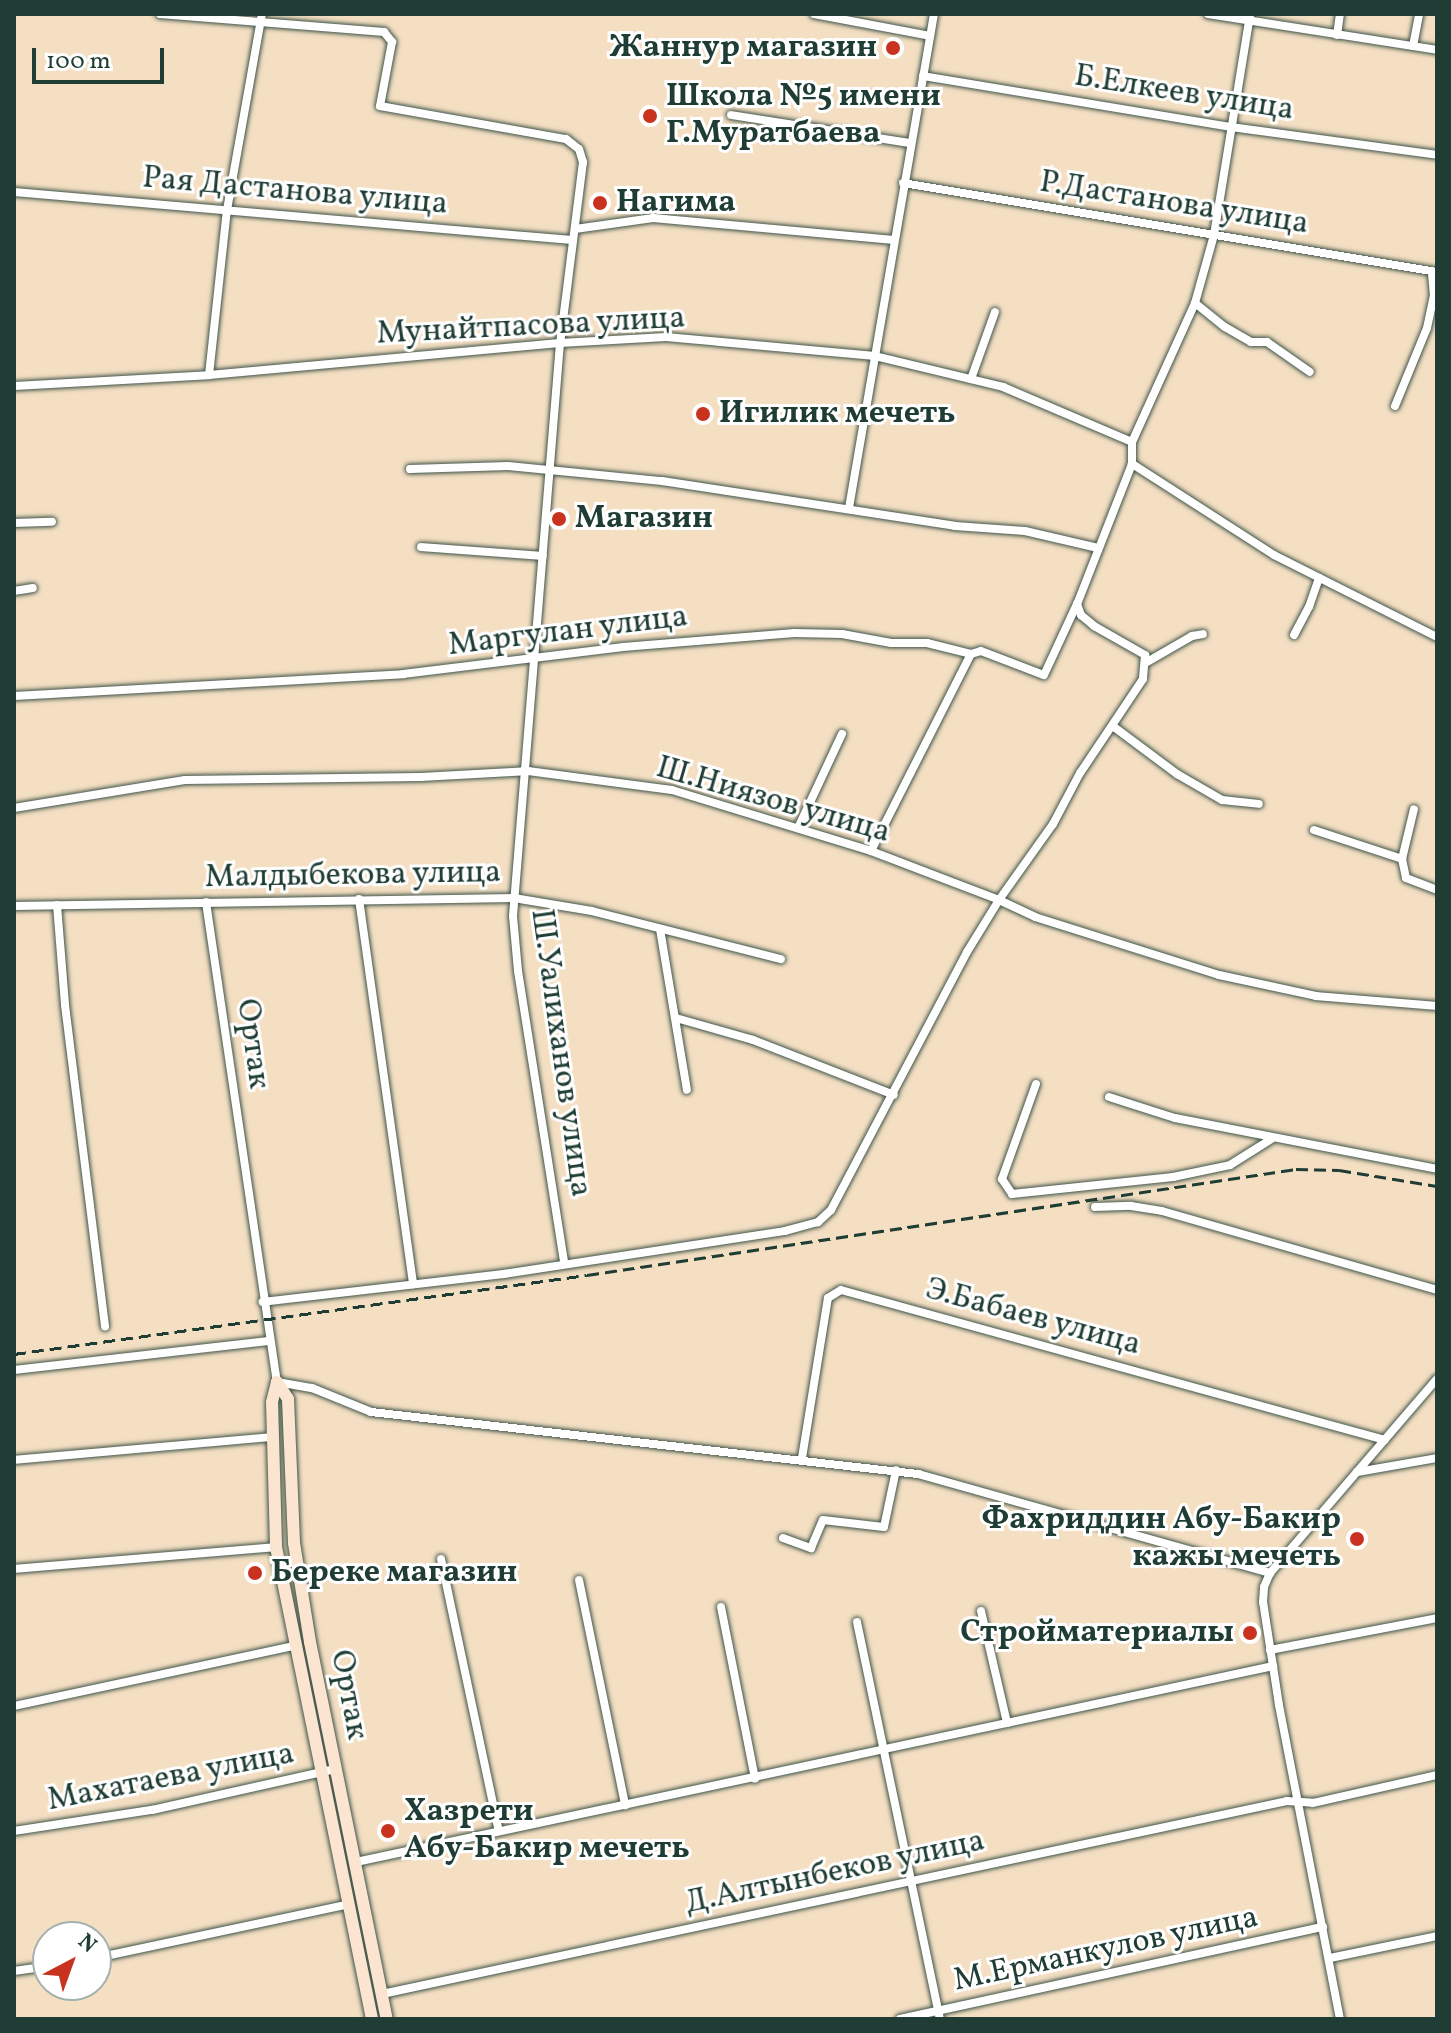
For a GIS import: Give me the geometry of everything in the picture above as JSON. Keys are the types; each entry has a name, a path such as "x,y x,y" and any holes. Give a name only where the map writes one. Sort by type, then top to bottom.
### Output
{"street":[{"path":"160,14 261,17 227,210 209,375"},
{"path":"814,14 930,36"},
{"path":"849,508 909,143 934,14"},
{"path":"1208,14 1250,17 1337,35 1437,50"},
{"path":"1337,35 1340,14"},
{"path":"1413,46 1419,14"},
{"name":"Ш.Уалиханов улица","path":"261,17 384,32 392,42 380,106 566,139 579,149 583,162 560,343 528,771 514,898 518,971 564,1262"},
{"path":"263,1302 785,1231 818,1222 831,1210 967,952 1143,679 1147,662 1145,655 1094,626 1081,615 1077,604 1132,464 1132,442 1195,303 1214,235 1250,17"},
{"name":"Б.Елкеев улица","path":"923,76 1231,127 1437,155"},
{"path":"731,115 909,143"},
{"name":"Р.Дастанова улица","path":"903,183 1435,272"},
{"name":"Рая Дастанова улица","path":"14,192 572,240"},
{"path":"575,229 653,218 894,240"},
{"path":"1395,406 1427,328 1435,272"},
{"path":"1195,303 1225,327 1251,342 1267,342 1310,372"},
{"path":"971,379 995,312"},
{"name":"Мунайтпасова улица","path":"14,386 209,375 560,343 666,337 875,356 1003,387 1132,442"},
{"path":"1132,464 1274,555 1437,637"},
{"path":"410,469 551,468 849,508 955,526 1025,531 1098,548"},
{"path":"14,523 52,522"},
{"path":"421,547 543,556"},
{"path":"1294,635 1309,607 1319,578"},
{"path":"14,591 33,588"},
{"name":"Маргулан улица","path":"14,696 403,674 794,633 927,643 971,654 981,651 1044,675 1077,604"},
{"path":"1147,662 1192,636 1203,634"},
{"path":"871,851 971,654"},
{"path":"1114,727 1177,774 1222,800 1259,804"},
{"path":"798,828 842,734"},
{"name":"Ш.Ниязов улица","path":"14,808 185,780 421,777 528,771 672,790 871,851 1035,917 1219,975 1316,996 1437,1006"},
{"path":"1414,809 1402,859 1406,878 1437,890"},
{"path":"1314,830 1402,859"},
{"name":"Малдыбекова улица","path":"14,906 514,898 592,911 781,959"},
{"path":"359,899 413,1284"},
{"name":"Ортак","path":"206,902 268,1341 277,1382 288,1399 294,1543 387,2019"},
{"path":"57,905 65,1005 105,1327"},
{"path":"660,929 687,1090"},
{"path":"676,1018 753,1040 894,1095"},
{"path":"1036,1084 1002,1179 1012,1194 1173,1177 1230,1165 1273,1138"},
{"path":"1109,1097 1175,1118 1437,1169"},
{"path":"1095,1207 1131,1206 1162,1211 1437,1290"},
{"name":"Э.Бабаев улица","path":"802,1458 828,1298 841,1290 1385,1440"},
{"path":"14,1370 268,1341"},
{"path":"1340,2019 1263,1602 1270,1573 1437,1379"},
{"path":"277,1382 312,1388 371,1412 896,1470 977,1488 1270,1573"},
{"name":"Ортак","path":"277,1382 272,1402 276,1547 372,2019"},
{"path":"14,1460 272,1437"},
{"path":"1357,1472 1437,1458"},
{"path":"783,1538 811,1548 823,1520 884,1527 896,1470"},
{"path":"14,1569 276,1547"},
{"path":"441,1559 499,1831"},
{"path":"579,1580 625,1805"},
{"path":"721,1607 755,1779"},
{"path":"981,1611 1007,1723"},
{"path":"1270,1650 1437,1618"},
{"path":"857,1622 939,2015"},
{"path":"14,1706 294,1646"},
{"path":"356,1862 1273,1666"},
{"name":"Махатаева улица","path":"14,1831 152,1810 336,1769"},
{"name":"Д.Алтынбеков улица","path":"382,1994 1299,1800 1313,1803 1437,1775"},
{"path":"112,1955 349,1904"},
{"name":"М.Ерманкулов улица","path":"900,2019 939,2015 1323,1927"},
{"path":"1330,1958 1437,1936"}],"railway":[{"path":"14,1354 587,1275 1296,1169 1339,1170 1437,1186"}],"place":[{"name":"Жаннур магазин","path":"893,48"},
{"name":"Школа №5 имени Г.Муратбаева","path":"650,116"},
{"name":"Нагима","path":"600,203"},
{"name":"Игилик мечеть","path":"703,414"},
{"name":"Магазин","path":"559,519"},
{"name":"Фахриддин Абу-Бакир кажы мечеть","path":"1357,1539"},
{"name":"Береке магазин","path":"255,1573"},
{"name":"Стройматериалы","path":"1250,1633"},
{"name":"Хазрети Абу-Бакир мечеть","path":"388,1831"}]}
